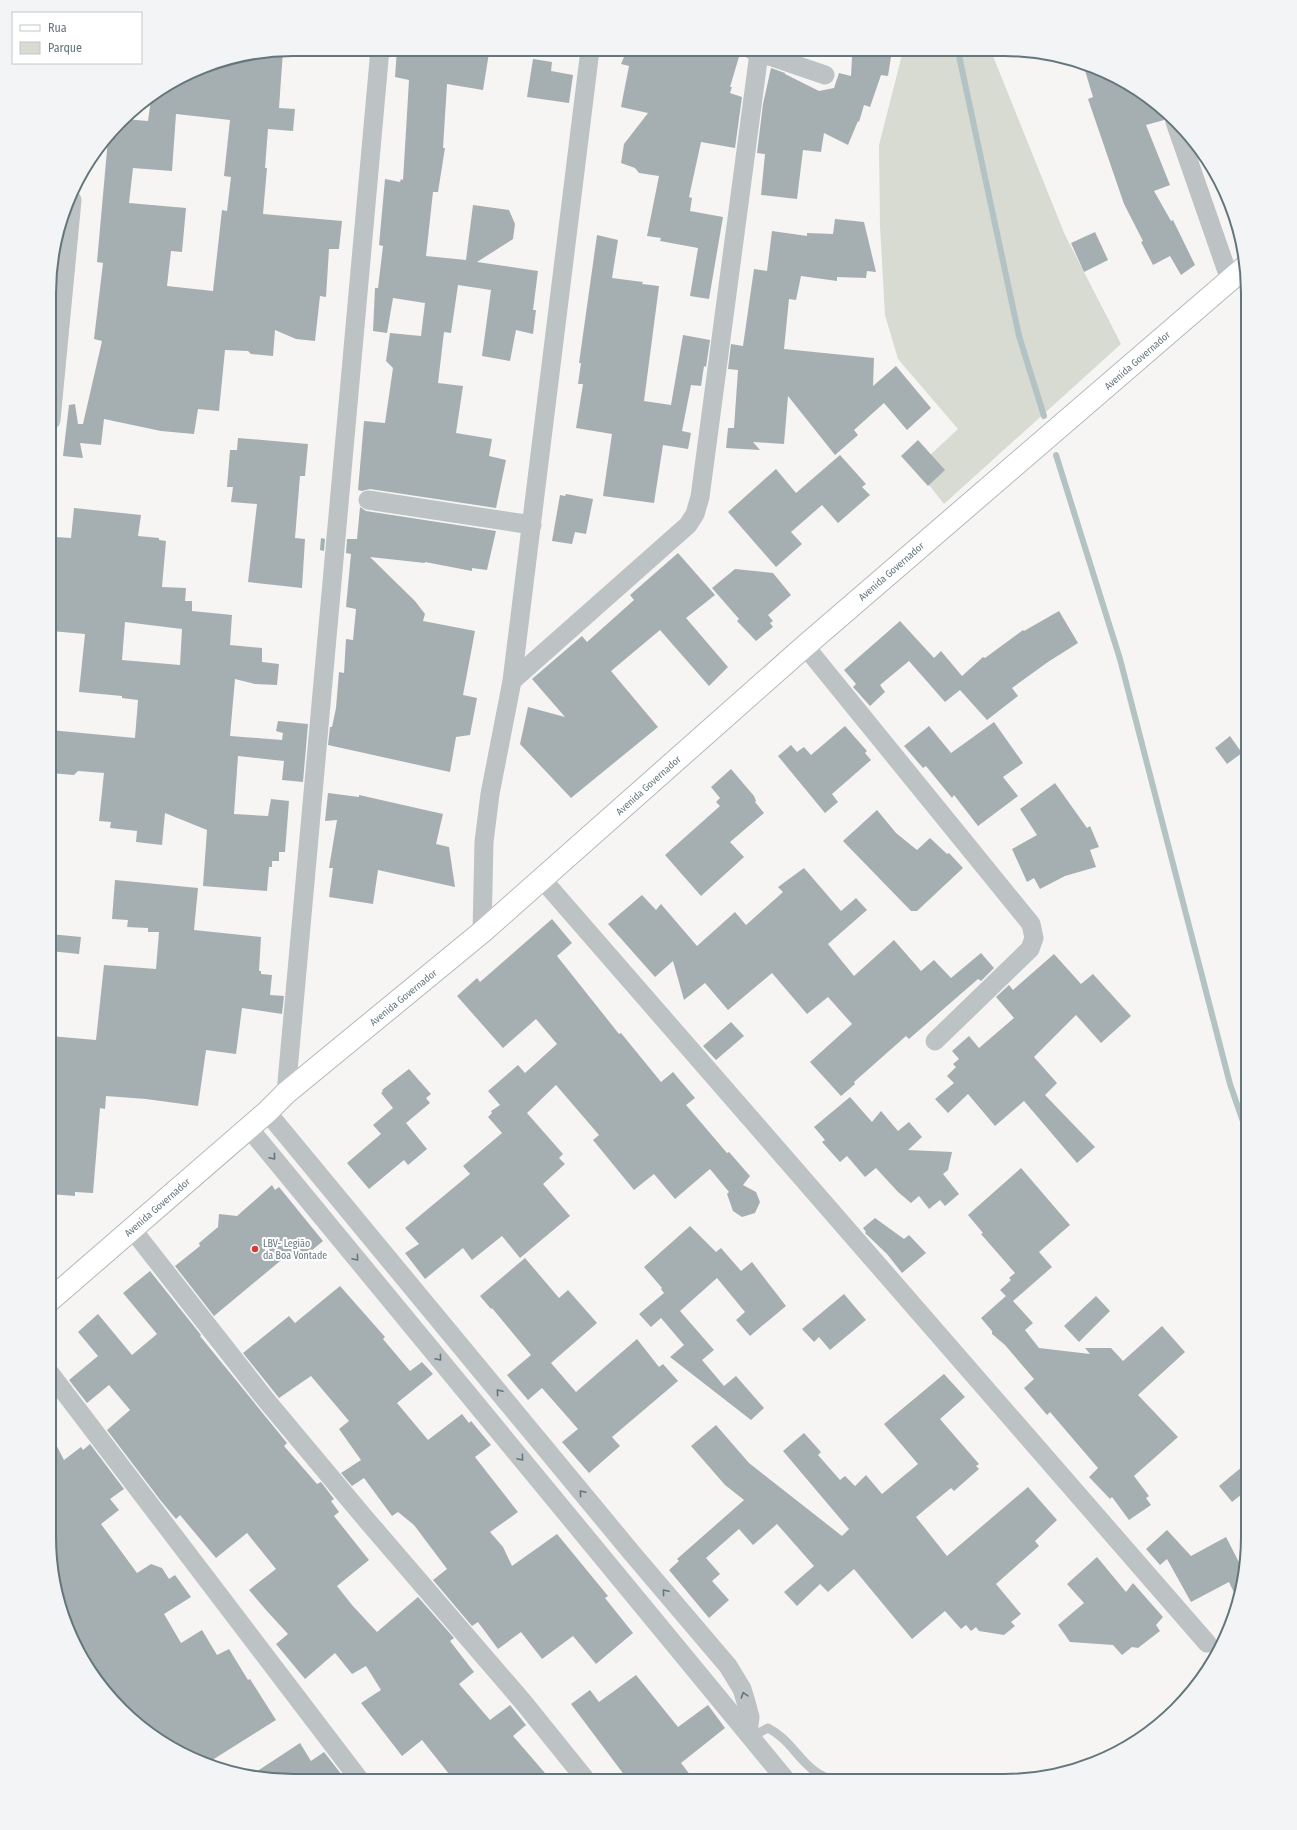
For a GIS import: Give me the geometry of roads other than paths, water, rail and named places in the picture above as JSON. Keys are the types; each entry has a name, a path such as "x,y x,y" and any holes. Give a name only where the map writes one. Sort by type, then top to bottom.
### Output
{"street":[{"path":"286,1093 379,56"},
{"path":"482,932 484,842 490,794 512,681 589,56"},
{"path":"512,681 688,525 695,514 700,497 755,56"},
{"path":"768,56 825,75"},
{"path":"1180,135 1237,273"},
{"path":"56,368 71,211"},
{"name":"Avenida Governador","path":"56,1295 267,1112 286,1093 482,932 805,646 1237,273"},
{"path":"368,500 532,525"},
{"path":"805,646 1031,924 1034,938 1030,949 935,1041"},
{"path":"542,879 1206,1643"},
{"path":"267,1112 626,1546 728,1666 742,1689 750,1717 750,1735"},
{"path":"248,1127 781,1774"},
{"path":"132,1230 266,1400 364,1517 524,1703 581,1774"},
{"path":"56,1381 355,1774"}],"lane":[{"path":"750,1735 768,1728 777,1733 808,1767 820,1774"}],"waterway":[{"path":"959,56 1019,336 1044,416"},
{"path":"1056,455 1120,659 1230,1084 1241,1116"}],"place":[{"name":"LBV- Legião da Boa Vontade","path":"255,1249"}]}
